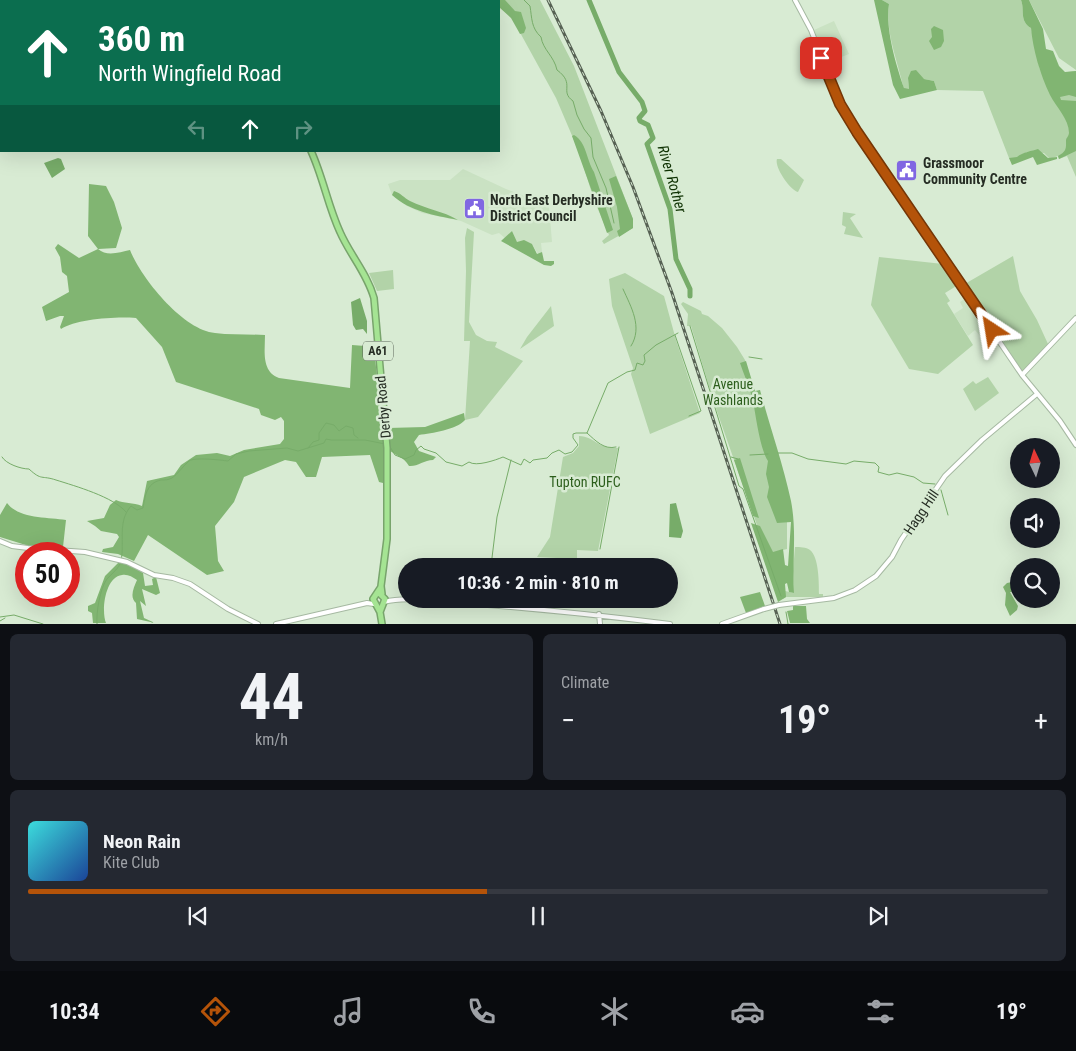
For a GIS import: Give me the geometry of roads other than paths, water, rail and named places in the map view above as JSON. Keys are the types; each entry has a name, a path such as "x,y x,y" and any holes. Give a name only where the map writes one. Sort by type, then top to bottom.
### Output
{"highway":[{"name":"Derby Road","path":"311,152 323,180 337,225 368,279 374,298 387,448 387,539 379,600"},
{"name":"A61","path":"379,600 382,624"}],"street":[{"path":"795,0 811,30 840,104 1022,375 1060,421 1075,444"},
{"path":"1022,375 1076,318"},
{"name":"Hagg Hill","path":"722,624 779,604 834,598 855,590 876,576 892,557 945,476 982,440 1037,394"},
{"path":"0,541 12,546 85,552 127,562 154,575 173,578 190,584 234,613 258,624"},
{"path":"276,624 379,600 470,604 599,614 670,624"},
{"path":"599,614 600,624"}],"waterway":[{"path":"524,0 530,6 535,30 541,37 557,70 566,79 567,94 573,101 577,115 591,138 593,157 606,188 614,223"},
{"name":"River Rother","path":"589,0 619,72 642,102 645,111 639,118 640,121 648,125 653,138 647,144 670,209 676,259 690,289 690,296"},
{"path":"623,289 636,324 636,332 631,346"},
{"name":"River Rother","path":"690,326 739,486 743,489 781,596"},
{"path":"389,445 395,455 405,459 414,455 421,446 436,453 446,462 462,466 469,462 476,464 503,457 521,465 524,459 530,463 533,460 547,458 559,450 565,454 572,452 578,445 573,438 573,434 587,433 608,383 627,372 635,370 637,363 643,365 645,361 644,355 656,345 678,333"},
{"path":"675,335 701,411 689,416"},
{"path":"749,357 762,359"},
{"path":"308,448 313,442 319,440 319,433 326,423 334,425 339,431 346,426 353,428 354,435 358,438"},
{"path":"587,433 604,446 616,447"},
{"path":"97,624 102,588 121,561 124,519 131,506 137,510 143,508 147,491 152,484 172,478 189,461 196,459 228,461 236,454 249,451 287,448 298,451 324,443 326,439 365,440 385,444"},
{"path":"600,549 619,447"},
{"path":"778,453 792,453 808,459 846,464 854,461 875,463 879,467 878,472 889,475 897,473 914,477 923,483 935,484"},
{"path":"750,455 768,454"},
{"path":"2,457 10,464 29,469 39,476 73,485 104,497 126,512"},
{"name":"River Rother","path":"731,457 738,459"},
{"path":"492,558 497,517 511,460"},
{"path":"941,490 948,515"},
{"name":"River Rother","path":"786,612 788,624"},
{"path":"0,617 14,615 43,624"},
{"path":"0,621 5,618"}],"railway":[{"path":"548,0 601,111 633,187 672,293 780,624"}],"place":[{"name":"Grassmoor Community Centre","path":"907,171"},
{"name":"North East Derbyshire District Council","path":"474,208"}],"park label":[{"name":"Avenue Washlands","path":"733,392"},
{"name":"Tupton RUFC","path":"585,482"}]}
